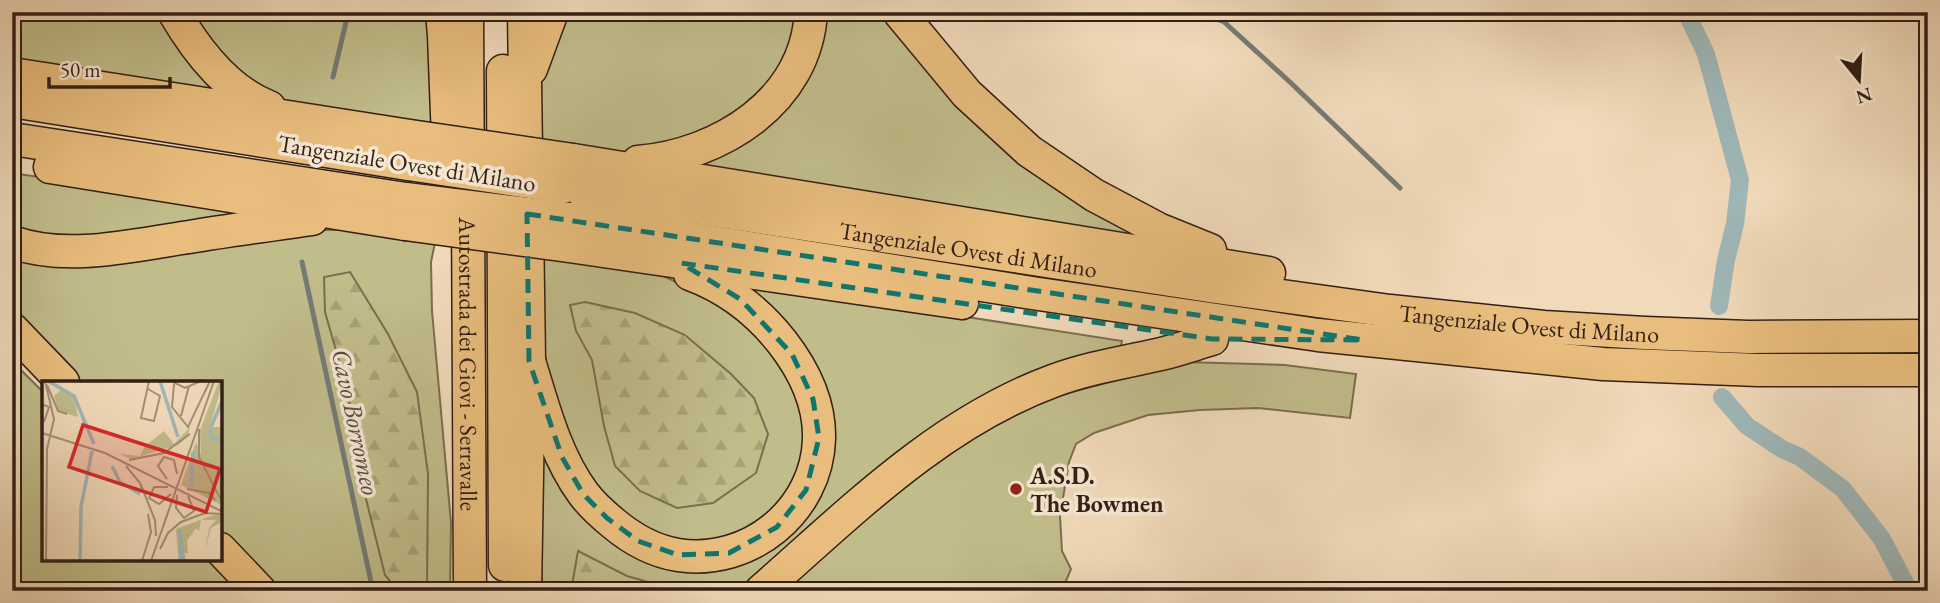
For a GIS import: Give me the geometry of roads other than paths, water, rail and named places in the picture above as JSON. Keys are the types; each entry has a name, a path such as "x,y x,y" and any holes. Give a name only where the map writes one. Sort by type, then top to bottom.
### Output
{"highway":[{"path":"174,12 196,45 234,88 260,103 303,120 409,150"},
{"path":"442,12 454,323 470,438"},
{"name":"Autostrada dei Giovi - Serravalle","path":"467,12 470,591"},
{"name":"Autostrada dei Giovi - Serravalle","path":"502,12 505,591"},
{"path":"524,12 529,361 526,591"},
{"path":"525,87 552,12"},
{"path":"576,170 669,158 729,135 754,118 791,79 807,44 811,12"},
{"path":"899,12 967,93 1030,151 1094,195 1158,229 1269,273 1390,311"},
{"path":"12,74 303,120"},
{"name":"Tangenziale Ovest di Milano","path":"12,102 576,170 1216,287 1390,311 1544,327 1645,333 1748,337 1928,336"},
{"name":"Tangenziale Ovest di Milano","path":"12,139 406,211 1032,293 1318,335 1603,364 1758,370 1928,370"},
{"path":"12,160 345,215"},
{"path":"576,170 1269,273"},
{"path":"12,242 48,249 92,250 345,215 406,211"},
{"path":"529,361 562,457 583,494 628,535 648,546 667,553 702,556 720,555 742,548 764,537 782,522 806,490 814,469 818,446 819,430 815,407 792,355 768,324 740,299 708,280 569,233"},
{"path":"647,258 1212,339 1363,340"},
{"path":"12,329 61,381"},
{"path":"761,591 908,464 953,431 1001,403 1054,380 1163,354 1212,339"},
{"path":"222,551 260,591"}],"waterway":[{"name":"Cavo Borromeo","path":"333,77 346,12"},
{"path":"1174,12 1193,13 1223,21 1400,188"},
{"path":"1686,12 1706,54 1740,180 1735,224 1719,306"},
{"name":"Cavo Borromeo","path":"302,262 373,591"},
{"path":"1722,397 1747,426 1782,449 1800,457 1843,489 1882,539 1909,591"}],"place":[{"name":"A.S.D. The Bowmen","path":"1016,489"}]}
